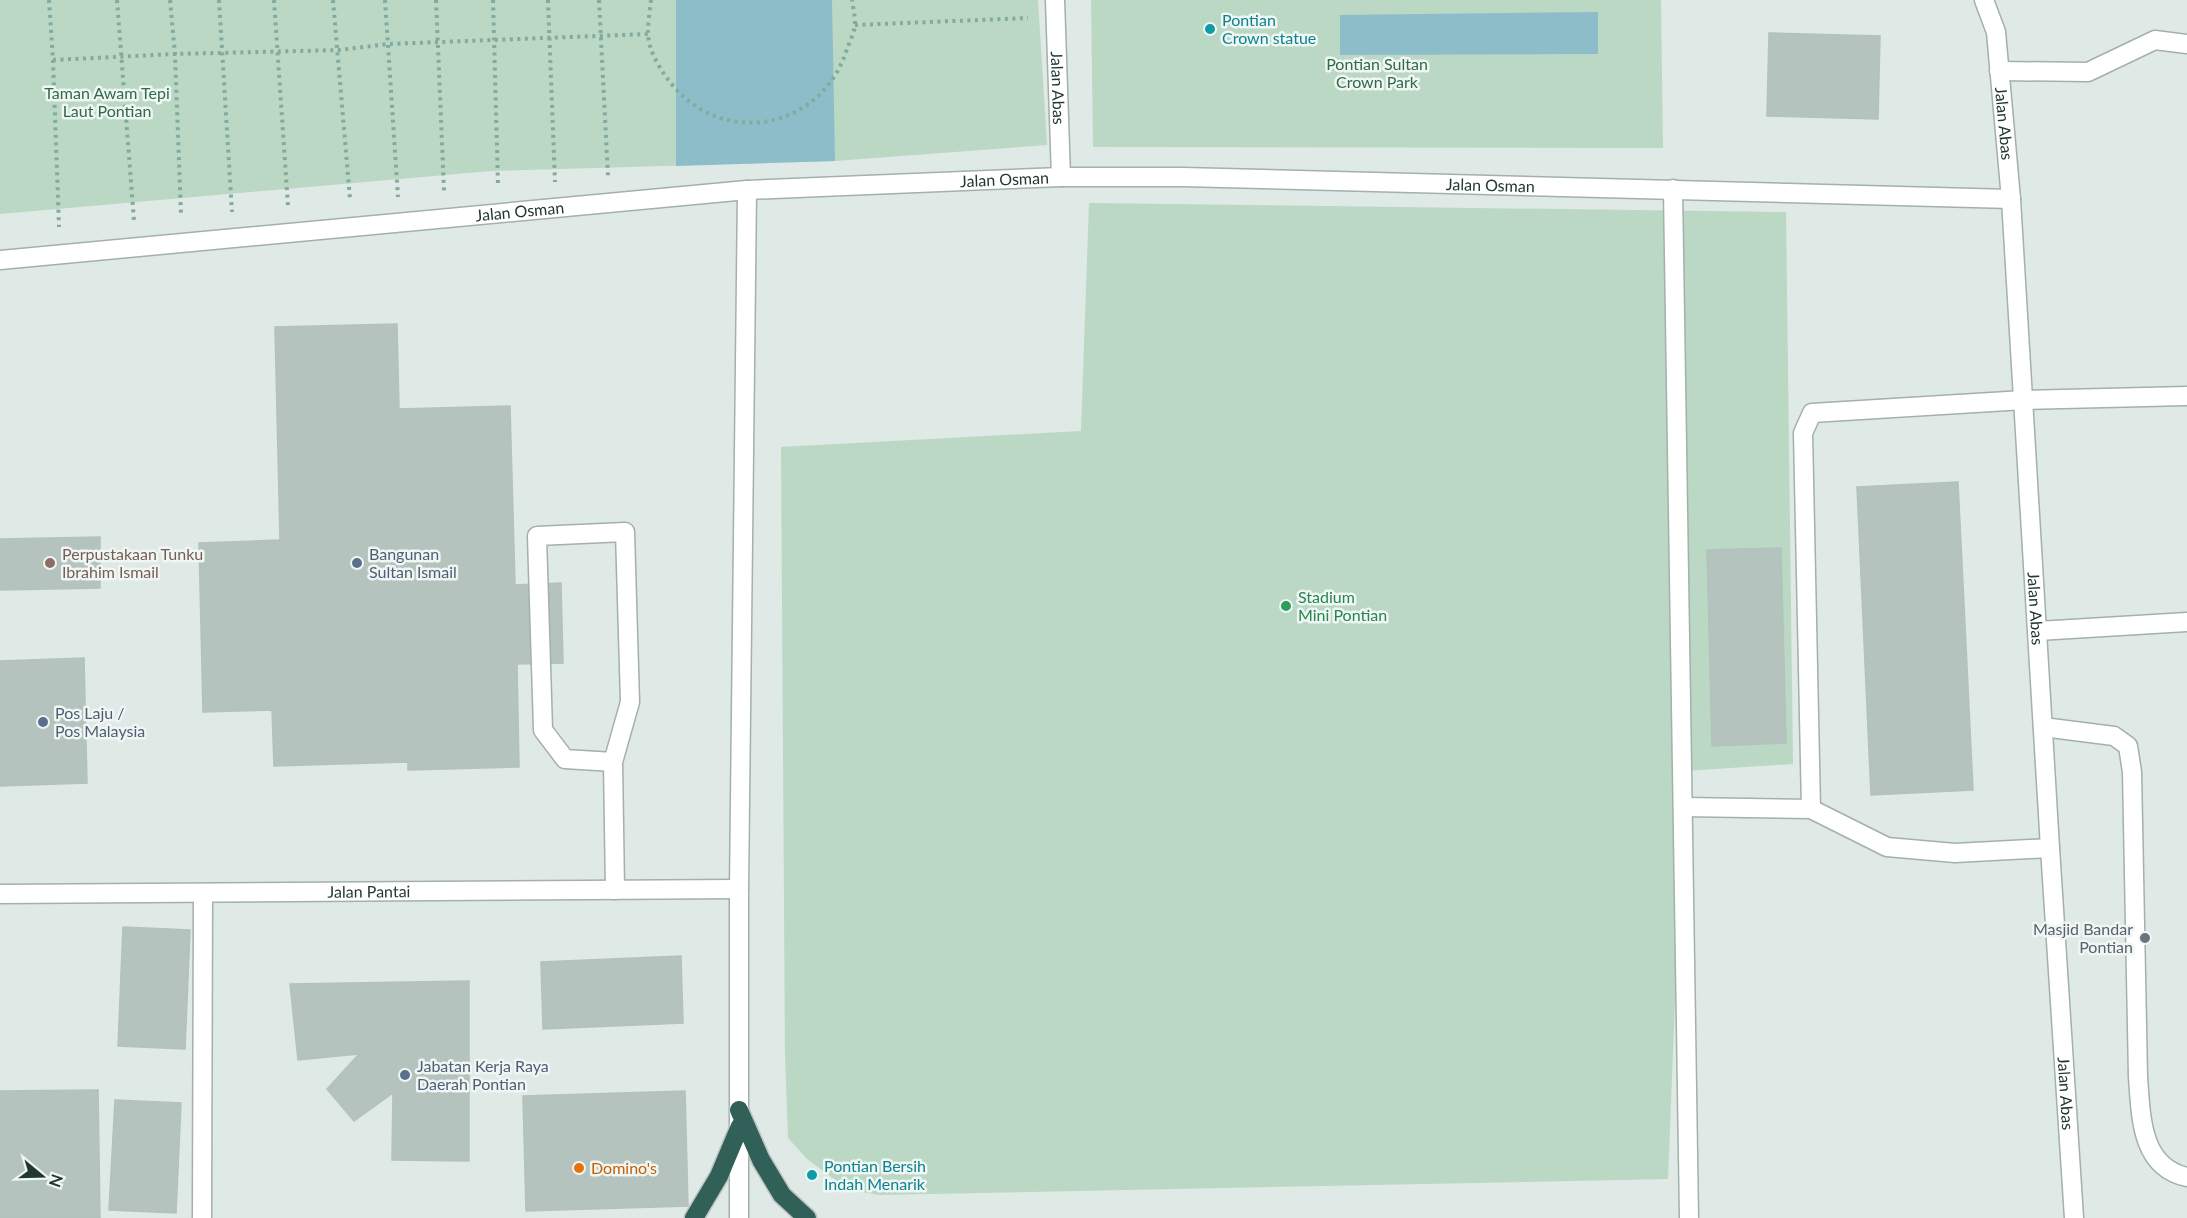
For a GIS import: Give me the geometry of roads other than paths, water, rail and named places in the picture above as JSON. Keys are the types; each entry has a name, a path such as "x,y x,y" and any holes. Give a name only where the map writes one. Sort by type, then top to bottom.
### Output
{"highway":[{"path":"694,1218 719,1176 740,1118"},
{"path":"740,1118 782,1195 807,1218"}],"street":[{"name":"Jalan Abas","path":"1055,0 1061,177"},
{"name":"Jalan Abas","path":"1984,0 1996,32 2011,199 2074,1218"},
{"path":"1999,71 2088,72 2155,40 2187,44"},
{"name":"Jalan Osman","path":"0,260 747,190 1061,177 1183,177 2011,199"},
{"path":"1673,189 1689,1218"},
{"path":"739,1218 738,889 747,190"},
{"path":"1811,809 1803,433 1812,413 2024,400 2187,396"},
{"path":"613,762 566,759 543,730 537,536 625,532 630,702 613,762 615,890"},
{"path":"2038,631 2187,622"},
{"path":"2043,727 2114,736 2128,746 2132,772 2138,1077 2142,1123 2150,1152 2175,1174 2187,1176"},
{"path":"1683,807 1811,809 1887,847 1955,852 2050,848"},
{"name":"Jalan Pantai","path":"0,894 738,889"},
{"path":"202,1218 203,893"}],"water":[{"path":"676,0 832,0 835,161 676,166"},
{"path":"1598,12 1598,54 1340,55 1340,15"}],"place":[{"name":"Pontian Crown statue","path":"1210,29"},
{"name":"Perpustakaan Tunku Ibrahim Ismail","path":"50,563"},
{"name":"Bangunan Sultan Ismail","path":"357,563"},
{"name":"Stadium Mini Pontian","path":"1286,606"},
{"name":"Pos Laju / Pos Malaysia","path":"43,722"},
{"name":"Masjid Bandar Pontian","path":"2145,938"},
{"name":"Jabatan Kerja Raya Daerah Pontian","path":"405,1075"},
{"name":"Domino's","path":"579,1168"},
{"name":"Pontian Bersih Indah Menarik","path":"812,1175"}],"park label":[{"name":"Pontian Sultan Crown Park","path":"1377,73"},
{"name":"Taman Awam Tepi Laut Pontian","path":"107,102"}]}
